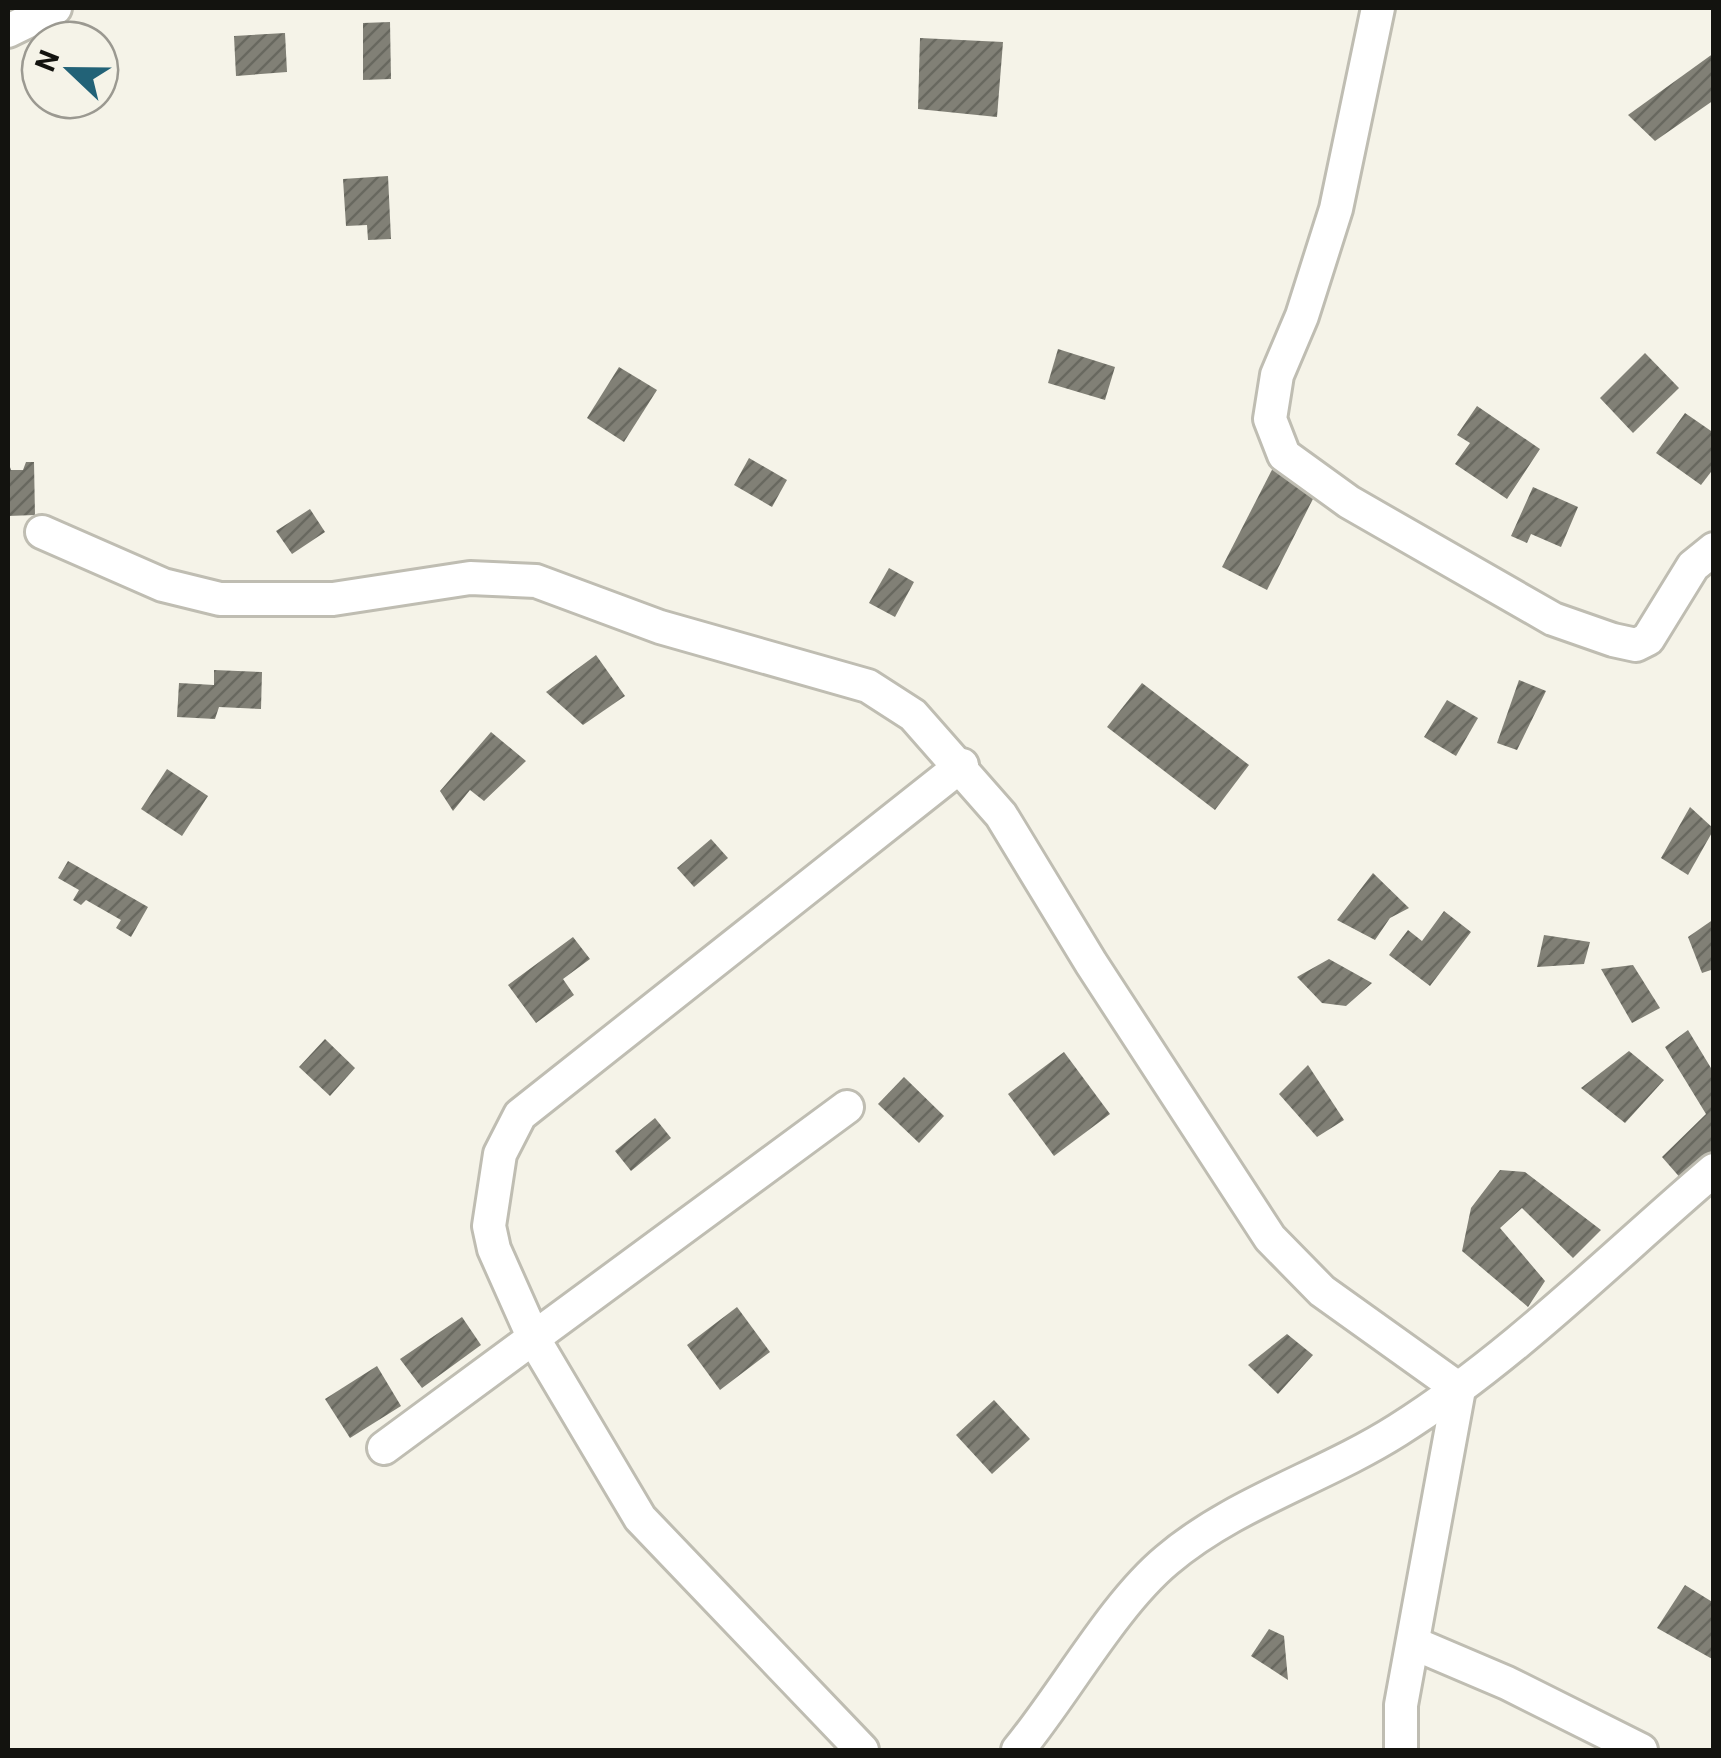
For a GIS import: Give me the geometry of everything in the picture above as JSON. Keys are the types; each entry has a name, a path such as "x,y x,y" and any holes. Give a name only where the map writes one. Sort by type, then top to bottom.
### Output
{"street":[{"path":"8,31 55,8"},
{"path":"1378,8 1336,209 1302,316 1277,375 1270,419 1284,455 1350,502 1522,602 1553,619 1612,640 1636,645 1648,639 1693,566 1714,549"},
{"path":"42,532 163,586 220,599 332,599 470,578 536,581 660,627 868,686 913,714 962,765 1001,815 1090,963 1270,1238 1322,1291 1459,1388"},
{"path":"862,1750 640,1518 535,1341 494,1249 489,1226 500,1154 520,1115 962,765"},
{"path":"384,1448 535,1341 848,1107"},
{"path":"1018,1750 1138,1587 1168,1558 1225,1520 1396,1432 1459,1388 1714,1170"},
{"path":"1401,1750 1401,1705 1459,1388"},
{"path":"1413,1643 1641,1750"}],"building":[{"path":"390,22 391,79 363,80 363,23"},
{"path":"285,33 287,72 236,76 234,36"},
{"path":"920,38 1003,42 997,117 918,109"},
{"path":"1714,53 1714,100 1655,141 1628,115"},
{"path":"388,176 391,239 368,240 367,225 346,226 343,179"},
{"path":"1058,349 1115,367 1105,400 1048,383"},
{"path":"1645,353 1679,388 1633,433 1600,398"},
{"path":"619,367 657,390 624,442 587,418"},
{"path":"1477,406 1540,449 1507,499 1455,464 1470,443 1457,435"},
{"path":"1685,413 1714,433 1714,468 1701,485 1656,453"},
{"path":"749,458 787,480 772,507 734,485"},
{"path":"8,461 11,470 23,470 26,462 34,462 35,515 8,516"},
{"path":"1276,462 1320,485 1267,590 1222,567"},
{"path":"1533,487 1578,507 1561,547 1531,534 1527,543 1511,536"},
{"path":"310,509 325,532 292,554 276,531"},
{"path":"889,568 914,582 895,617 869,603"},
{"path":"596,655 625,696 583,725 546,692"},
{"path":"214,670 262,672 261,709 219,707 215,719 177,717 179,683 214,685"},
{"path":"1519,680 1546,691 1517,750 1497,743"},
{"path":"1142,683 1249,765 1215,810 1107,727"},
{"path":"1447,700 1478,718 1456,756 1424,737"},
{"path":"491,732 526,761 484,801 470,790 453,811 440,791"},
{"path":"167,769 208,796 182,836 141,809"},
{"path":"1690,807 1714,829 1688,875 1661,858"},
{"path":"711,839 728,858 694,887 677,868"},
{"path":"68,861 148,907 131,937 116,928 121,920 86,900 81,905 73,900 79,890 58,878"},
{"path":"1373,873 1409,908 1390,918 1375,940 1337,920"},
{"path":"1444,911 1471,932 1430,986 1389,955 1408,930 1422,941"},
{"path":"1714,919 1714,969 1702,973 1688,937"},
{"path":"1544,935 1590,942 1584,964 1537,967"},
{"path":"573,937 590,959 563,979 574,995 536,1023 508,985"},
{"path":"1329,959 1372,983 1346,1006 1322,1003 1297,977"},
{"path":"1633,965 1660,1008 1632,1023 1601,969"},
{"path":"1688,1030 1714,1073 1714,1152 1683,1181 1662,1157 1706,1114 1665,1047"},
{"path":"325,1039 355,1068 330,1096 299,1067"},
{"path":"1629,1051 1664,1080 1625,1123 1581,1088"},
{"path":"1064,1052 1110,1114 1054,1156 1008,1094"},
{"path":"1308,1065 1344,1120 1317,1137 1279,1094"},
{"path":"904,1077 944,1116 919,1143 878,1104"},
{"path":"655,1118 671,1138 631,1171 615,1151"},
{"path":"1500,1170 1525,1172 1601,1230 1573,1258 1522,1208 1500,1228 1545,1281 1528,1307 1462,1251 1471,1208"},
{"path":"737,1307 770,1352 720,1390 687,1345"},
{"path":"462,1317 481,1345 422,1388 400,1359"},
{"path":"1287,1334 1313,1355 1278,1394 1248,1365"},
{"path":"377,1366 401,1406 350,1438 325,1399"},
{"path":"994,1400 1030,1439 992,1474 956,1435"},
{"path":"1685,1585 1714,1603 1714,1660 1657,1628"},
{"path":"1269,1629 1284,1636 1288,1680 1251,1656"}]}
